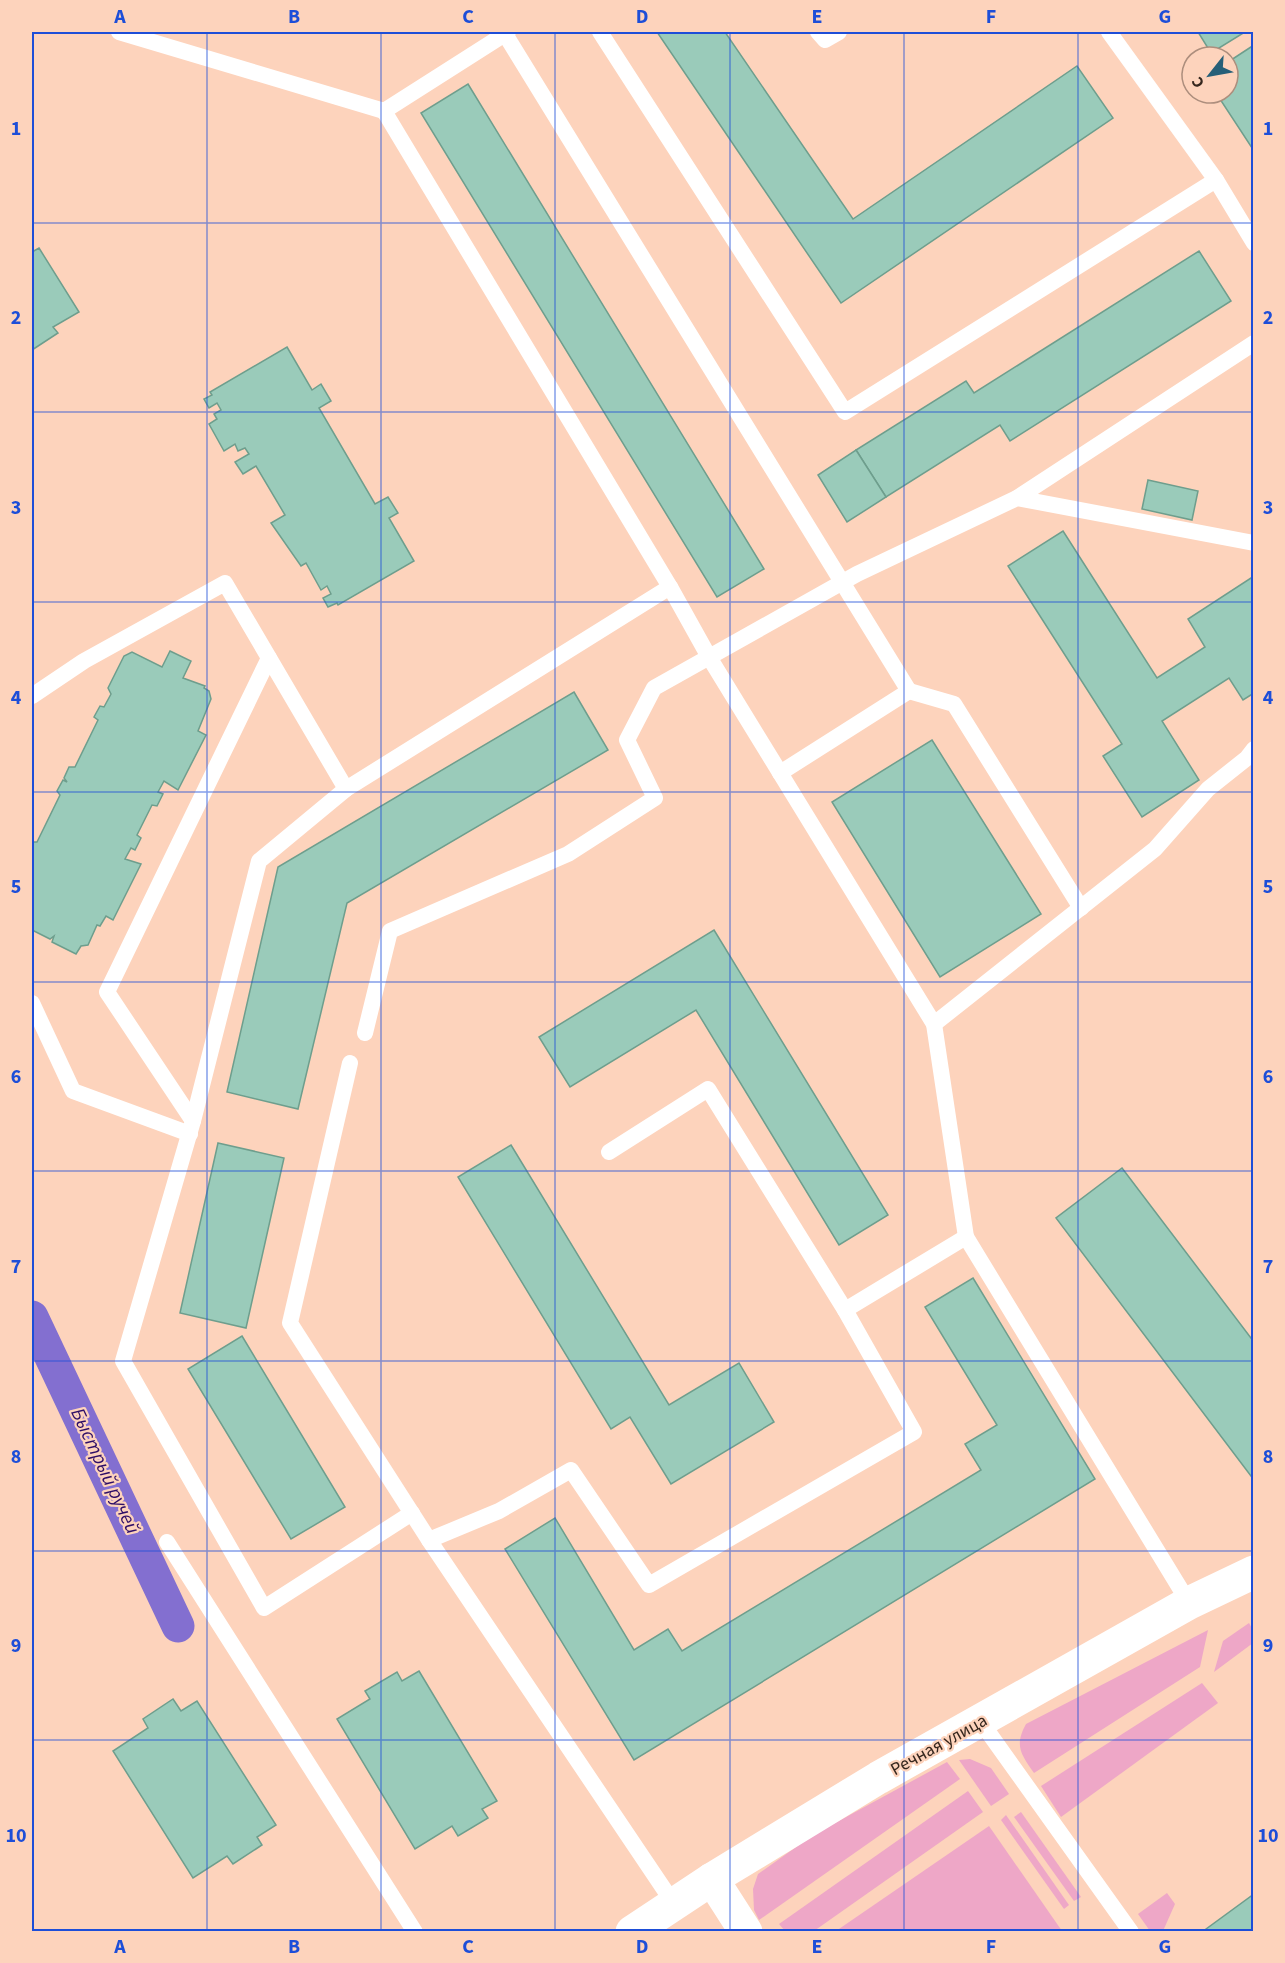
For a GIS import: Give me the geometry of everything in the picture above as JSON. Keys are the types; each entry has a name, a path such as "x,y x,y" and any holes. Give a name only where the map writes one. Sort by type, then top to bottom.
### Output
{"street":[{"name":"Речная улица","path":"632,1932 878,1778 1190,1603 1250,1580"},
{"path":"712,1880 746,1932"}],"lane":[{"path":"119,32 384,111 670,587 709,657 934,1024 966,1237 1190,1603"},
{"path":"600,32 845,412 1216,180"},
{"path":"818,32 825,40 839,32"},
{"path":"1109,32 1216,180 1254,243"},
{"path":"384,111 506,33 909,692 954,704 1081,908"},
{"path":"365,1034 390,931 568,854 655,798 627,740 654,688 842,582 1017,498 1254,342"},
{"path":"1017,498 1254,543"},
{"path":"32,696 84,661 225,584 346,789"},
{"path":"412,1513 264,1608 123,1361 192,1127 260,861 346,789 670,587"},
{"path":"192,1127 107,992 269,658"},
{"path":"780,773 909,692"},
{"path":"934,1024 1155,849 1208,789 1246,758 1254,748"},
{"path":"32,1003 73,1091 192,1127"},
{"path":"350,1063 290,1323 429,1540 674,1904"},
{"path":"429,1540 499,1511 571,1470 649,1585 914,1432 845,1310 708,1089 609,1152"},
{"path":"845,1310 966,1237"},
{"path":"166,1542 415,1932"},
{"path":"981,1722 1131,1932"}],"shaded area":[{"path":"1249,1623 1253,1630 1253,1643 1214,1672 1223,1641"},
{"path":"1208,1630 1200,1667 1034,1773 1020,1744 1026,1724"},
{"path":"1202,1683 1218,1703 1061,1817 1041,1786"},
{"path":"970,1759 991,1768 1009,1794 991,1806 959,1760"},
{"path":"947,1762 960,1779 759,1920 754,1910 753,1889 758,1874 813,1835"},
{"path":"968,1791 983,1812 814,1931 785,1931 779,1924"},
{"path":"1021,1812 1081,1897 1074,1901 1014,1817"},
{"path":"1006,1815 1069,1905 1064,1909 1001,1820"},
{"path":"989,1826 1062,1931 836,1931"},
{"path":"1167,1893 1175,1904 1163,1931 1150,1931 1138,1914"}],"building":[{"path":"657,32 725,32 853,219 1077,66 1113,118 841,303"},
{"path":"1198,32 1245,32 1224,45 1206,45"},
{"path":"1254,45 1254,151 1224,105 1240,105 1240,54"},
{"path":"468,84 764,569 717,597 421,113"},
{"path":"39,248 79,312 53,327 58,333 32,350 32,252"},
{"path":"1199,251 1231,301 1010,441 1000,425 886,497 856,450 966,381 974,393"},
{"path":"287,347 312,390 321,384 331,401 319,408 375,504 388,497 398,513 389,518 414,561 338,605 337,603 328,607 323,598 331,594 327,586 321,590 306,563 301,566 271,523 285,515 256,466 243,474 235,462 249,454 245,448 238,451 235,444 224,451 209,424 217,419 214,414 221,410 217,403 209,408 204,399 212,395 210,392"},
{"path":"856,450 886,497 847,522 818,475"},
{"path":"1148,480 1198,491 1192,520 1142,509"},
{"path":"1063,531 1157,678 1205,647 1188,619 1251,578 1254,581 1254,693 1243,700 1229,678 1162,721 1199,780 1142,817 1103,756 1122,744 1008,566"},
{"path":"170,651 191,661 183,678 205,686 204,688 209,691 211,699 198,731 206,735 178,790 164,781 158,792 163,794 157,806 152,805 137,835 141,838 135,850 131,848 125,859 141,864 113,920 106,916 100,926 97,925 88,945 81,946 76,954 52,942 54,936 50,939 32,930 32,842 37,842 60,795 57,791 63,780 67,782 64,778 69,767 75,767 98,720 94,717 100,706 104,707 111,694 108,688 124,656 132,652 162,667"},
{"path":"574,692 608,750 347,903 298,1109 227,1092 278,867"},
{"path":"932,740 1041,914 940,977 832,802"},
{"path":"714,930 888,1215 839,1245 696,1010 570,1087 539,1037"},
{"path":"218,1143 284,1158 246,1328 180,1313"},
{"path":"511,1145 669,1405 739,1363 774,1422 671,1484 630,1417 611,1429 458,1177"},
{"path":"1122,1168 1254,1342 1254,1480 1056,1218"},
{"path":"973,1278 1095,1479 634,1760 505,1549 555,1518 634,1650 668,1629 682,1651 981,1470 965,1444 997,1425 925,1307"},
{"path":"242,1336 345,1507 291,1539 188,1369"},
{"path":"419,1671 497,1801 482,1809 488,1818 458,1836 452,1826 415,1849 337,1719 370,1699 365,1691 397,1672 402,1681"},
{"path":"173,1699 181,1711 197,1701 276,1825 257,1837 262,1845 233,1864 227,1856 193,1878 113,1751 148,1728 143,1719"},
{"path":"1254,1894 1254,1932 1202,1932"}],"waterway":[{"name":"Быстрый ручей","path":"32,1317 178,1626"}]}
